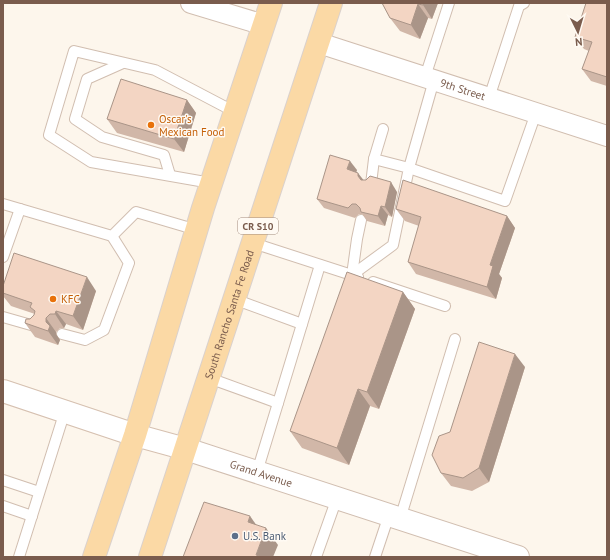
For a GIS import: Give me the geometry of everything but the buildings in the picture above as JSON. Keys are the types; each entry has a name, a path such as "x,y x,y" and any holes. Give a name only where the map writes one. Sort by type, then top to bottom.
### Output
{"main road":[{"path":"94,557 136,435 196,230 271,3"},
{"name":"South Rancho Santa Fe Road","path":"150,557 331,3"}],"street":[{"path":"191,3 264,25"},
{"name":"9th Street","path":"319,43 607,136"},
{"name":"Grand Avenue","path":"3,391 518,557"}],"lane":[{"path":"352,275 392,245 430,79 450,3"},
{"path":"489,98 519,6 524,3"},
{"path":"212,182 91,162 49,135 74,51 155,70 235,112"},
{"path":"123,63 87,78 75,119 102,137 164,155 170,175"},
{"path":"374,159 409,168 505,201 536,113"},
{"path":"371,184 374,159 383,129"},
{"path":"3,204 112,236 128,263 104,330 85,340 62,334"},
{"path":"3,258 20,209"},
{"path":"112,236 136,212 196,230"},
{"path":"352,275 356,239 361,220"},
{"path":"252,243 445,306"},
{"path":"257,472 320,265"},
{"path":"234,300 302,324"},
{"path":"3,317 38,327"},
{"path":"375,557 395,517 455,339"},
{"path":"209,378 278,403"},
{"path":"19,557 64,411"},
{"path":"3,480 40,492"},
{"path":"316,557 337,498"},
{"path":"3,506 32,516"}],"place":[{"name":"Oscar's Mexican Food","path":"151,125"},
{"name":"KFC","path":"53,299"},
{"name":"U.S. Bank","path":"235,536"}]}
